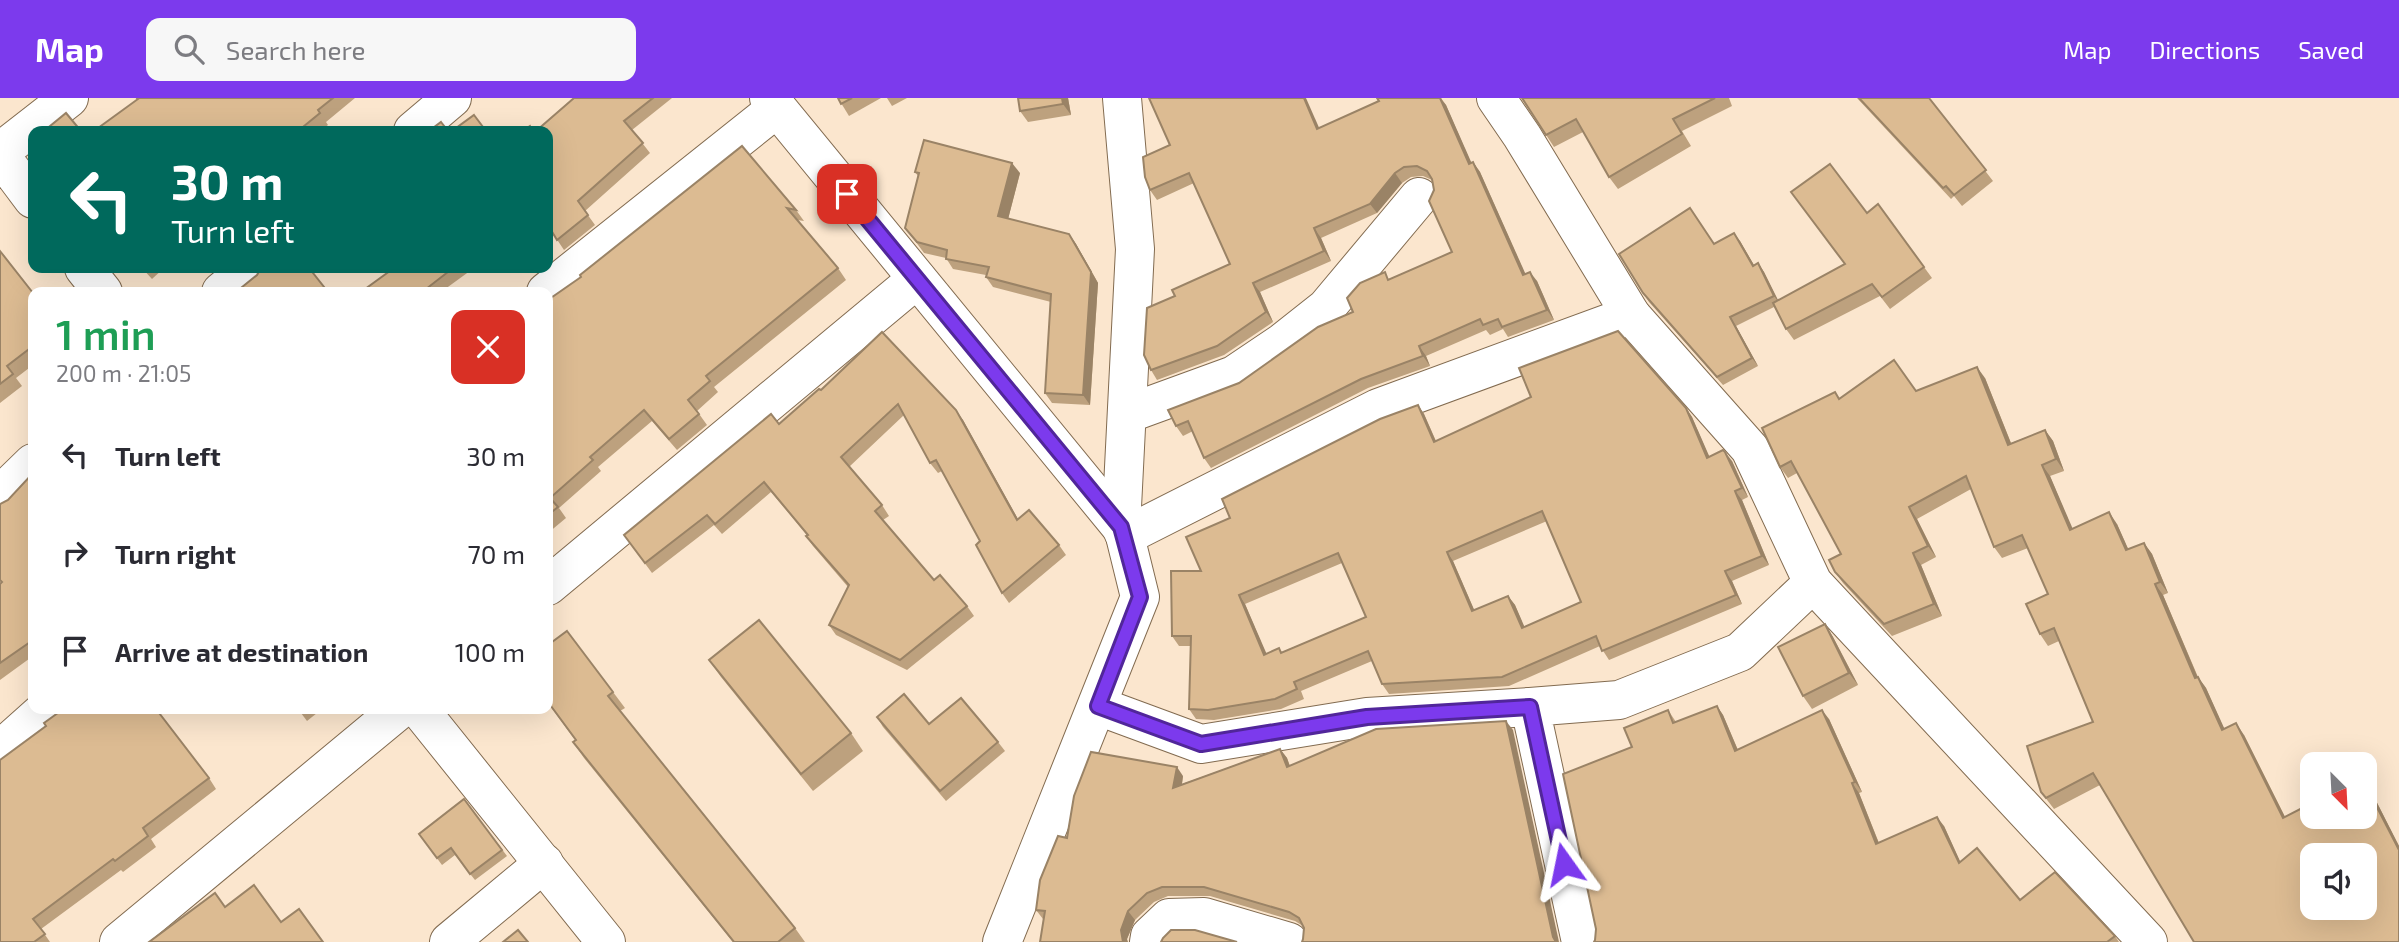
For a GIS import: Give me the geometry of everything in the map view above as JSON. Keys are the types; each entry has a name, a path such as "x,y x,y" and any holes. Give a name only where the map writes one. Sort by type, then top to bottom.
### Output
{"street":[{"path":"34,126 69,98"},
{"path":"419,126 452,98"},
{"path":"1002,942 1140,597 1123,531 1135,249 1122,98"},
{"path":"1496,98 1522,135 1631,315 1750,449 1813,583 2148,942"},
{"path":"552,287 773,103 1123,531"},
{"path":"28,131 0,154 28,192"},
{"path":"1127,414 1234,374 1283,342 1326,307 1419,197"},
{"path":"227,287 244,273"},
{"path":"553,582 917,279"},
{"path":"1123,531 1378,408 1631,315"},
{"path":"0,495 28,468"},
{"path":"1098,706 1201,744 1367,717 1619,700 1740,652 1813,583"},
{"path":"1530,707 1581,942"},
{"path":"0,750 40,714"},
{"path":"119,942 394,714"},
{"path":"423,714 606,942"},
{"path":"449,942 544,863"},
{"path":"1149,942 1150,936 1168,918 1204,917 1289,942"}],"building":[{"path":"333,98 304,126 101,126 138,99"},
{"path":"574,98 653,98 624,121 643,143 578,201 588,215 557,240 553,233 553,126 542,126"},
{"path":"838,98 852,98 841,104"},
{"path":"1018,98 1062,98 1063,104 1020,111"},
{"path":"1149,98 1304,98 1317,129 1379,101 1377,98 1440,98 1469,164 1473,162 1523,275 1530,272 1547,310 1502,327 1498,319 1483,325 1480,319 1419,346 1423,356 1361,379 1204,458 1188,421 1176,426 1168,410 1239,383 1318,327 1353,312 1347,298 1360,283 1385,272 1388,280 1452,252 1429,201 1434,190 1432,179 1427,171 1417,166 1404,167 1395,173 1370,204 1314,228 1324,251 1253,283 1266,312 1217,346 1151,370 1144,355 1147,308 1175,296 1172,290 1230,264 1189,173 1150,190 1145,177 1143,157 1170,145"},
{"path":"1522,98 1715,98 1673,119 1682,134 1609,177 1576,119 1546,135"},
{"path":"1859,98 1929,98 1986,170 1954,195 1946,186 1943,188"},
{"path":"66,113 77,126 50,126"},
{"path":"474,115 482,126 459,126"},
{"path":"924,140 1012,163 998,216 1069,234 1091,272 1083,395 1045,393 1051,294 986,277 989,267 946,259 947,250 917,242 905,228"},
{"path":"742,146 796,210 787,208 838,268 706,376 710,381 688,400 699,414 669,439 644,410 590,457 593,460 553,495 553,297 581,277 580,275"},
{"path":"1830,164 1867,213 1878,204 1924,267 1882,297 1872,284 1786,329 1773,303 1845,264 1791,192"},
{"path":"1690,208 1714,244 1734,233 1753,266 1758,263 1774,296 1730,317 1752,358 1717,377 1643,293 1619,254"},
{"path":"0,251 28,287 28,350 7,366 13,374 0,384"},
{"path":"313,273 324,287 242,287 257,275"},
{"path":"387,273 447,273 429,287 368,287"},
{"path":"1618,331 1686,408 1707,458 1723,450 1725,452 1742,488 1735,491 1762,556 1725,571 1736,595 1602,651 1596,636 1502,677 1382,684 1368,651 1294,682 1297,689 1275,699 1208,710 1189,709 1191,636 1172,636 1171,571 1201,571 1186,537 1230,518 1222,499 1380,419 1418,405 1434,442 1531,397 1519,368","holes":["1542,511 1581,602 1522,628 1508,596 1472,611 1447,552","1338,553 1366,617 1281,653 1279,648 1264,655 1239,595"]},
{"path":"882,332 956,410 1017,520 1029,510 1059,545 1002,593 976,545 980,541 936,460 930,463 898,404 841,457 882,505 875,511 934,580 940,575 967,606 900,660 829,625 849,585 764,482 715,524 707,515 645,563 624,535 771,414 779,424 821,390"},
{"path":"1894,360 1916,391 1977,367 2008,445 2045,430 2056,459 2042,465 2070,530 2109,512 2126,550 2144,543 2160,582 2155,584 2195,678 2198,677 2222,730 2236,723 2283,818 2300,809 2300,830 2376,830 2377,807 2399,850 2399,942 2194,942 2093,773 2046,798 2041,792 2027,746 2093,722 2054,628 2040,634 2026,604 2048,594 2022,535 1994,547 1966,476 1909,507 1928,546 1913,553 1934,604 1884,624 1835,572 1829,560 1841,554 1791,461 1780,467 1762,428 1835,392 1839,399"},
{"path":"28,478 28,643 0,663 0,504 8,500"},
{"path":"759,620 851,733 801,774 709,660"},
{"path":"1825,624 1849,673 1803,696 1778,647"},
{"path":"567,631 613,692 608,696 795,928 778,942 734,942 573,742 576,740 553,709 553,641"},
{"path":"904,694 929,724 961,698 998,742 940,791 877,717"},
{"path":"1717,706 1735,751 1822,710 1855,782 1852,783 1876,844 1937,817 1959,863 1977,848 2020,900 2055,872 2115,936 2107,942 1594,942 1596,929 1563,774 1632,747 1624,728 1668,710 1673,723"},
{"path":"56,714 160,714 209,778 143,828 148,836 33,919 45,934 34,942 0,942 0,760 46,726 44,723"},
{"path":"1506,721 1556,942 1302,942 1304,928 1299,918 1289,912 1204,887 1162,887 1147,893 1128,911 1121,930 1123,942 1040,942 1045,911 1036,910 1040,880 1058,836 1067,838 1074,796 1091,752 1177,767 1173,788 1280,749 1287,767 1376,729"},
{"path":"464,799 502,850 470,874 451,848 437,858 419,834"},
{"path":"254,885 281,922 299,909 323,942 149,942 215,893 225,907"},
{"path":"518,930 528,942 503,942"},
{"path":"1171,930 1195,930 1237,942 1161,942"}],"route":[{"path":"847,194 1121,527 1140,597 1098,706 1201,744 1367,717 1530,707 1564,864"}]}
